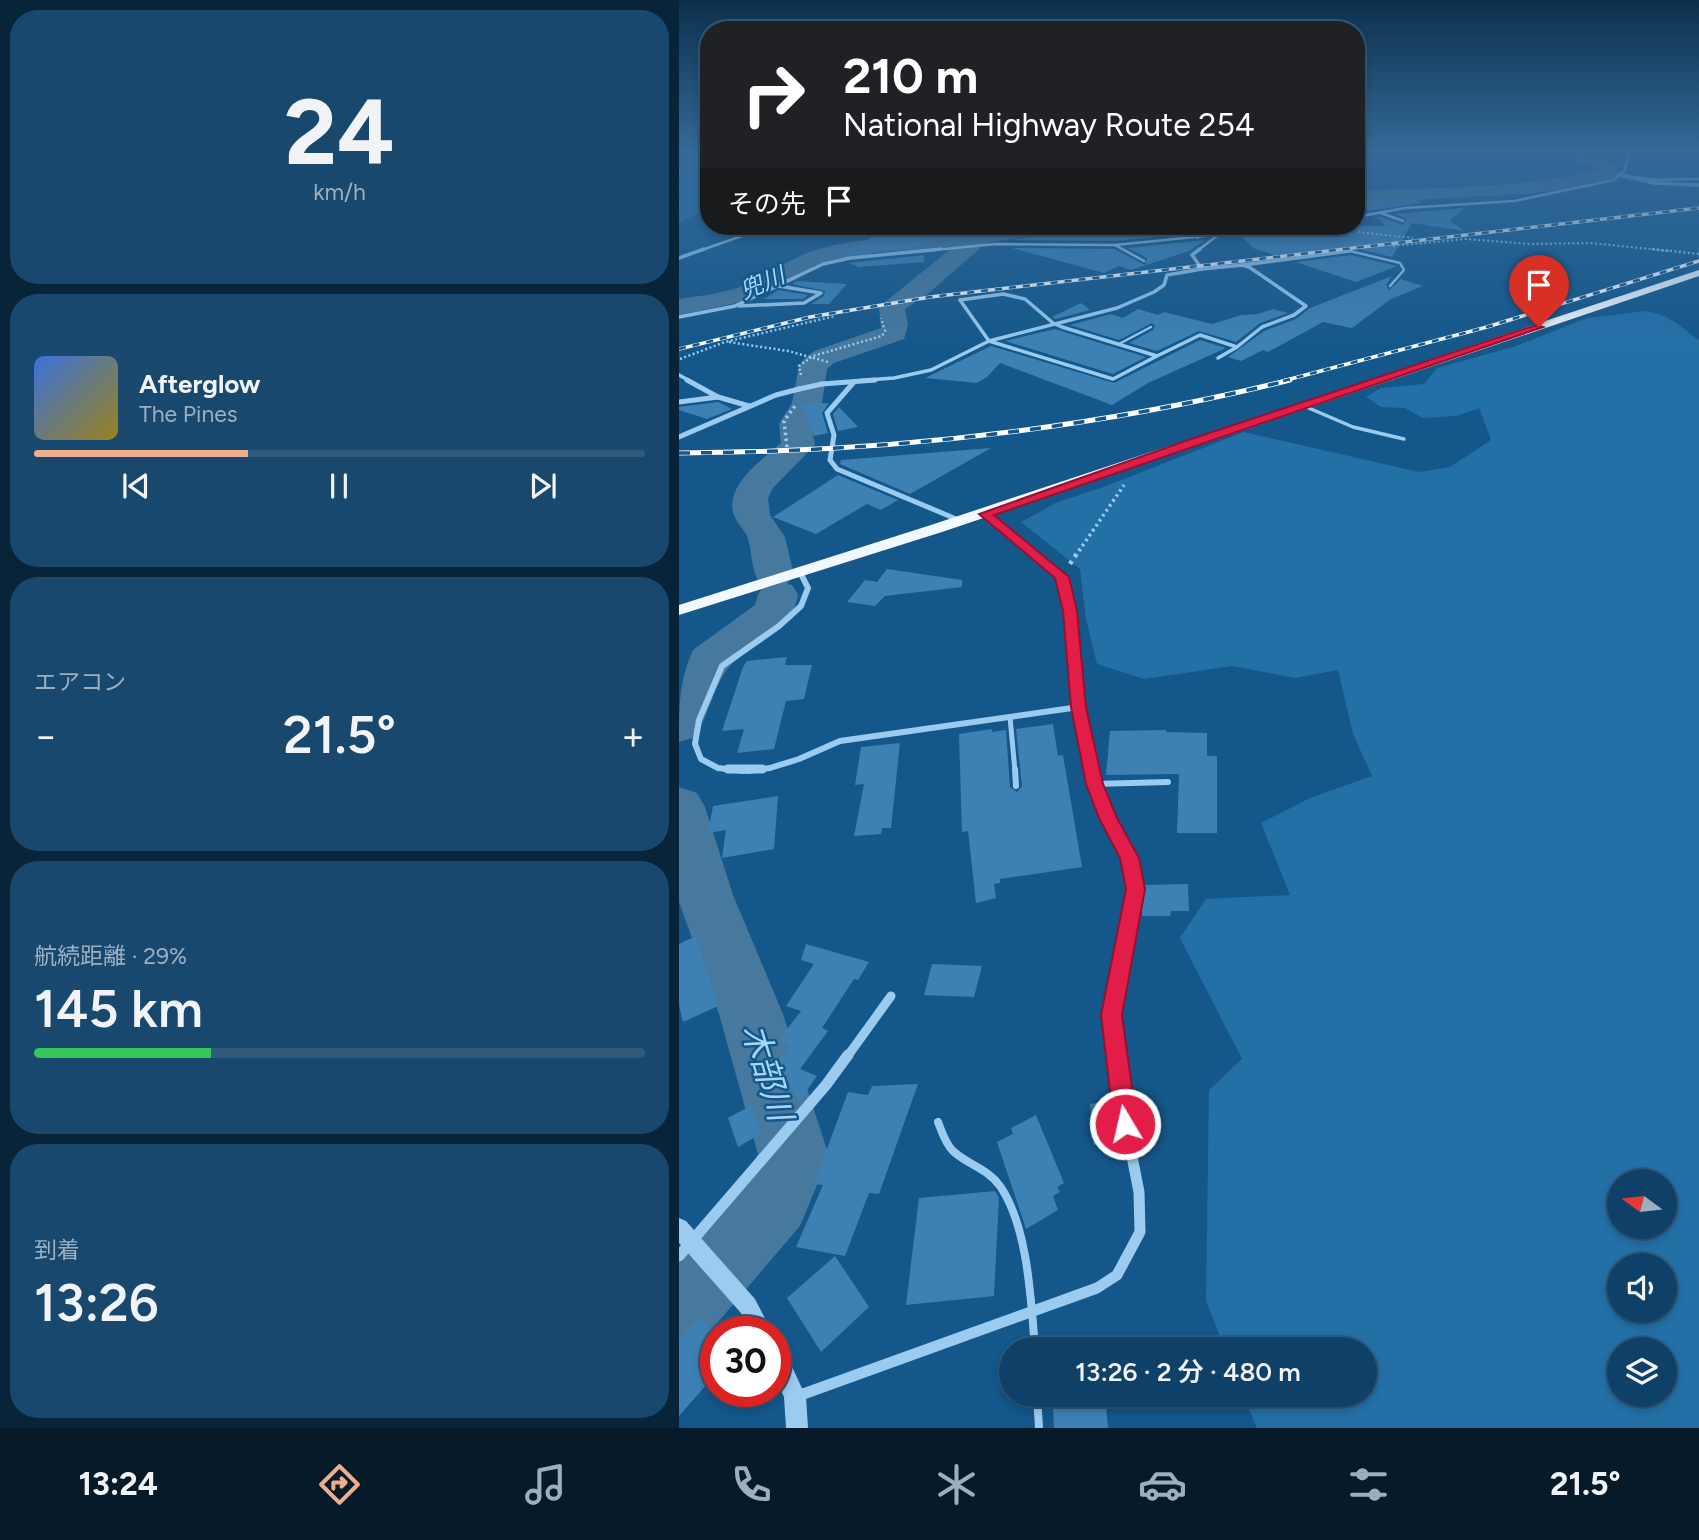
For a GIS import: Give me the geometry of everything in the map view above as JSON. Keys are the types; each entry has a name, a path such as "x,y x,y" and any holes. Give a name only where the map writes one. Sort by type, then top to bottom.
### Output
{"highway":[{"path":"679,610 962,522 1699,273"}],"street":[{"path":"1391,217 1403,220"},
{"path":"679,258 745,235"},
{"path":"989,235 995,243"},
{"path":"735,306 807,271 839,260 995,243 1115,245 1217,235"},
{"path":"1202,269 1192,255 1217,235"},
{"path":"679,437 750,406 799,389 822,384 894,378 922,372 953,361 989,341 1117,309 1154,292 1164,285 1167,275 1350,251"},
{"path":"1218,358 1262,327 1294,314 1305,306 1242,265"},
{"path":"679,317 735,306 804,303 821,293 779,286"},
{"path":"1157,356 1053,323 1025,299 1003,294 960,300 989,341 1113,379 1200,335 1237,347"},
{"path":"679,375 718,397 750,406"},
{"path":"855,381 828,413 834,435 830,460 837,470 962,522"},
{"path":"679,402 718,397"},
{"path":"795,1397 1097,1288 1117,1275 1140,1232 1139,1192 1121,1101 1112,1015 1135,889 1129,858 1094,784 1079,707 1070,611 1062,577 986,514"},
{"path":"801,574 808,588 801,606 779,626 722,666 699,720 695,744 702,759 718,768 746,771 769,768 799,760 840,741 1079,707"},
{"path":"753,1316 748,1306 683,1242 826,1085 891,996"},
{"path":"791,1388 795,1397 797,1428"}],"lane":[{"path":"1194,235 1198,237"},
{"path":"1115,245 1144,261"},
{"path":"1350,251 1400,263 1403,267 1402,273 1390,286"},
{"path":"1119,344 1151,327"},
{"path":"1304,406 1353,427 1403,439"},
{"path":"1010,718 1016,786"},
{"path":"1094,784 1168,782"},
{"path":"938,1122 945,1143 959,1157 990,1174 1004,1195 1024,1250 1034,1337"},
{"path":"1038,1407 1039,1428"}],"path":[{"path":"1350,251 1465,239 1531,244 1590,243 1699,254"},
{"path":"679,359 725,342 835,316"},
{"path":"725,342 788,351 828,362"},
{"path":"1062,577 1141,460"}],"shaded area":[{"path":"679,217 692,217 679,223"},
{"path":"1646,311 1669,318 1699,340 1699,1428 1257,1428 1248,1407 1377,1407 1377,1337 1220,1337 1206,1301 1209,1090 1242,1059 1180,938 1206,899 1290,895 1261,823 1310,798 1372,776 1353,734 1338,670 1295,678 1232,666 1144,679 1097,664 1086,619 1080,569 1021,522 1058,502 1244,432 1419,472 1450,467 1491,440 1479,408 1456,416 1423,418 1405,408 1381,407 1366,397 1381,388 1424,384 1437,368 1513,347 1587,318"}],"building":[{"path":"1376,217 1403,225 1406,219 1401,217 1455,217 1450,221 1465,231 1412,223 1392,257 1350,247 1277,256 1253,248 1241,236 1365,235 1365,226 1386,226"},
{"path":"868,235 923,235 924,246 839,256 870,239"},
{"path":"1044,235 1173,235 1115,241 1011,240"},
{"path":"1205,240 1189,251 1131,270 1119,266 1104,273 1012,248 1114,249 1145,265 1147,258 1128,248"},
{"path":"924,255 924,262 859,267 849,263"},
{"path":"1351,255 1397,266 1356,282 1296,262"},
{"path":"1392,276 1386,285 1389,290 1401,279 1423,286 1391,299 1352,328 1323,322 1268,352 1263,350 1241,361 1228,357 1264,331 1296,319 1310,308"},
{"path":"797,281 847,284 829,304 811,304 824,296 825,291 792,284"},
{"path":"779,290 808,295 803,299 764,299"},
{"path":"1081,303 1090,310 1056,319 1052,317"},
{"path":"1138,309 1158,315 1164,312 1212,324 1273,309 1288,313 1260,323 1236,342 1199,331 1157,351 1129,343 1153,330 1155,326 1152,323 1119,340 1070,325 1111,314 1123,318"},
{"path":"1055,329 1146,357 1113,374 1005,341"},
{"path":"1200,340 1226,348 1148,383 1112,405 1000,363 977,383 925,378 991,346 1114,383"},
{"path":"718,402 732,409 707,419 679,410 679,407"},
{"path":"829,403 822,413 828,433 814,436 801,404"},
{"path":"839,407 858,427 838,431 833,414"},
{"path":"991,448 910,494 840,464 841,460"},
{"path":"838,475 898,500 881,510 867,504 816,534 773,517"},
{"path":"887,569 962,580 962,587 885,596 875,606 847,602 865,580 877,582"},
{"path":"787,657 785,665 812,665 804,699 786,701 774,749 737,753 744,729 722,731 743,667 747,661"},
{"path":"1053,724 1058,756 1063,755 1082,867 1000,879 1000,883 994,884 996,898 976,903 968,831 962,832 959,734 992,729 992,732 1006,730 1010,787 1017,792 1022,786 1016,729"},
{"path":"1166,730 1207,733 1207,756 1217,756 1217,833 1177,833 1179,774 1106,775 1110,731"},
{"path":"900,743 891,828 882,828 881,834 854,836 864,784 855,785 861,747"},
{"path":"778,796 774,849 722,858 726,830 708,833 713,806"},
{"path":"1188,884 1189,911 1171,911 1170,916 1142,916 1142,885"},
{"path":"696,936 718,1006 683,1022 679,1005 679,944"},
{"path":"806,944 869,962 858,980 854,979 822,1028 828,1031 800,1069 817,1076 798,1103 779,1060 790,1045 778,1041 801,1011 786,1006 814,964 801,960"},
{"path":"932,964 982,966 974,997 924,995"},
{"path":"918,1084 879,1194 869,1193 845,1256 796,1247 823,1185 814,1184 848,1092 868,1095 872,1086"},
{"path":"1111,1101 1115,1141 1094,1145 1090,1104"},
{"path":"752,1105 762,1133 738,1147 728,1118"},
{"path":"1036,1115 1064,1183 1057,1187 1060,1192 1053,1196 1058,1210 1026,1229 997,1142 1013,1134 1011,1128"},
{"path":"995,1191 999,1198 994,1296 906,1305 919,1198"},
{"path":"835,1256 869,1307 821,1352 787,1298"},
{"path":"700,1317 700,1392 679,1416 679,1340"},
{"path":"1053,1407 1106,1407 1108,1428 1054,1428"}],"waterway":[{"name":"兜川","path":"975,238 994,235"},
{"name":"兜川","path":"679,307 742,295 786,275 805,261 826,254 875,246 975,238"},
{"name":"木部川","path":"774,575 766,537 752,515 750,498 758,483 798,445 795,424 807,403 813,366 824,357 894,333 892,307 975,243 975,238"},
{"name":"木部川","path":"679,725 709,660 775,610 778,594"},
{"name":"木部川","path":"679,807 705,895 751,1014 794,1156 774,1200 679,1307"}],"railway":[{"path":"679,349 810,317 930,297 1624,217"},
{"path":"1283,381 1487,327 1699,261"},
{"path":"679,453 834,448 987,435 1139,412 1290,380"}],"route":[{"path":"1125,1124 1112,1015 1135,889 1129,858 1094,784 1079,707 1070,611 1062,577 986,514 1192,442 1539,327"}]}
